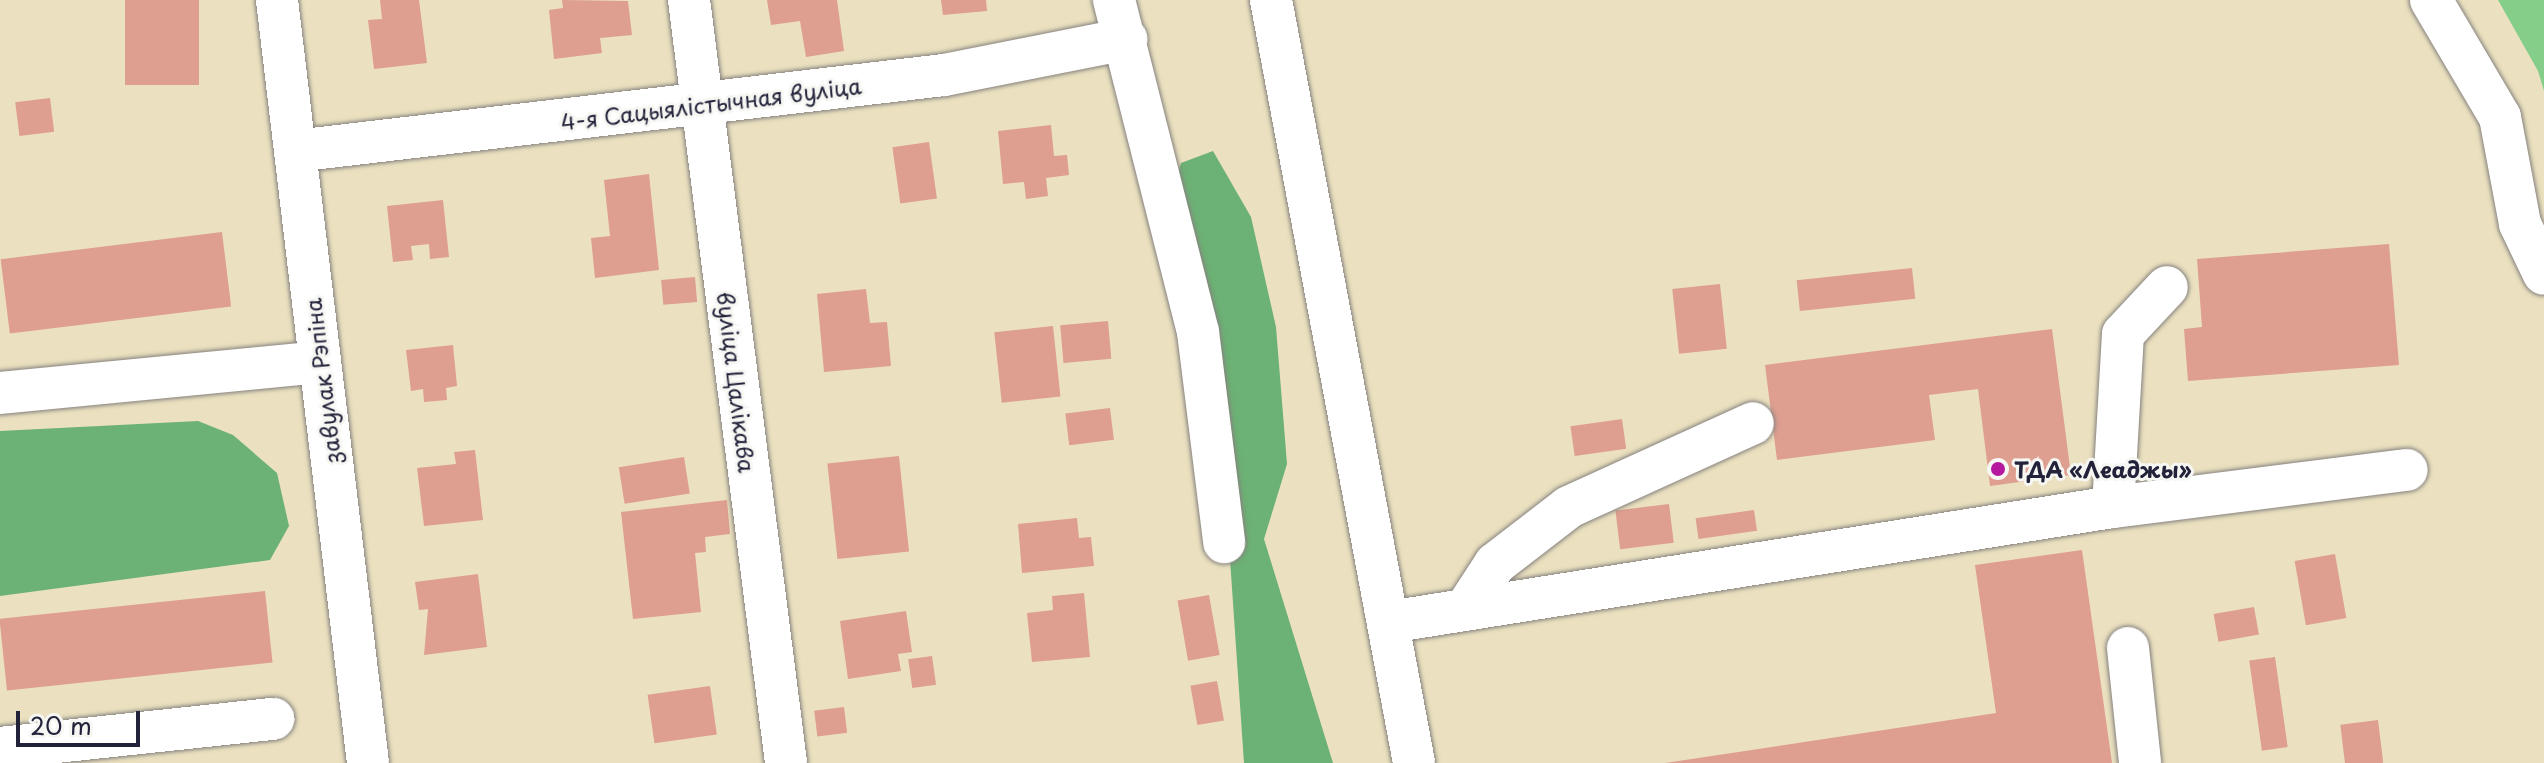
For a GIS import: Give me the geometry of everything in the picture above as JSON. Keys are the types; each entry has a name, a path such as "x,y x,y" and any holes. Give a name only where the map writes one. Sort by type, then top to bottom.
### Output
{"street":[{"name":"завулак Рэпіна","path":"277,0 368,763"},
{"name":"вуліца Цалікава","path":"689,0 786,763"},
{"path":"1114,0 1198,332 1224,542"},
{"path":"1271,0 1414,763"},
{"path":"2431,0 2500,117 2520,224 2544,274"},
{"name":"4-я Сацыялістычная вуліца","path":"295,151 944,75 1126,39"},
{"path":"2113,507 2123,334 2167,287"},
{"path":"0,393 320,362"},
{"path":"1465,610 1495,564 1569,507 1753,423"},
{"path":"1389,622 2113,507 2407,470"},
{"path":"2128,648 2140,763"},
{"path":"0,748 273,719"}],"green space":[{"path":"2498,0 2544,0 2544,91 2538,71"},
{"path":"1213,151 1251,217 1276,327 1287,464 1264,539 1333,763 1244,763 1224,472 1172,194 1181,163"},
{"path":"198,421 233,435 277,473 289,526 270,560 0,596 0,431"}],"building":[{"path":"125,0 199,0 199,85 125,85"},
{"path":"380,0 419,0 427,63 374,69 368,20 382,19"},
{"path":"562,0 628,1 632,35 600,38 602,53 554,59 549,10 563,8"},
{"path":"767,0 837,0 844,51 806,57 800,21 771,25"},
{"path":"941,0 986,0 987,11 943,15"},
{"path":"50,98 54,132 19,136 15,102"},
{"path":"1051,125 1054,156 1067,155 1069,175 1046,178 1048,196 1026,199 1024,182 1003,184 998,131"},
{"path":"929,142 937,198 900,204 892,147"},
{"path":"649,174 659,270 595,278 591,238 610,236 604,180"},
{"path":"443,200 449,257 430,259 429,244 411,246 413,260 393,262 387,206"},
{"path":"222,232 231,306 10,334 1,259"},
{"path":"2389,244 2399,365 2188,381 2184,329 2202,327 2197,259"},
{"path":"1912,268 1915,299 1800,311 1797,280"},
{"path":"695,277 697,302 663,305 661,280"},
{"path":"1720,284 1727,349 1679,354 1672,289"},
{"path":"866,289 870,323 887,322 891,366 824,372 817,294"},
{"path":"1108,321 1111,359 1063,363 1060,325"},
{"path":"1053,326 1060,397 1002,403 994,332"},
{"path":"2052,329 2071,475 1990,486 1978,389 1929,395 1935,440 1777,460 1765,365"},
{"path":"453,345 457,386 446,388 447,400 424,402 423,389 411,391 406,350"},
{"path":"1110,408 1114,440 1069,445 1065,413"},
{"path":"1622,419 1626,449 1575,456 1571,426"},
{"path":"475,450 483,520 424,526 417,468 456,464 454,452"},
{"path":"899,456 909,551 837,559 827,464"},
{"path":"684,457 690,494 625,504 619,467"},
{"path":"727,500 730,534 705,537 706,552 695,553 701,612 633,619 621,512"},
{"path":"1669,504 1674,543 1620,549 1615,511"},
{"path":"1754,510 1757,531 1698,539 1696,518"},
{"path":"1077,518 1079,538 1091,537 1094,566 1022,573 1018,524"},
{"path":"2082,550 2112,763 1665,763 1996,713 1975,565"},
{"path":"2335,554 2346,618 2306,625 2295,561"},
{"path":"478,574 487,647 424,655 428,609 419,610 415,582"},
{"path":"265,591 273,663 7,691 0,619"},
{"path":"1084,593 1090,657 1032,662 1027,613 1053,610 1052,596"},
{"path":"1209,595 1220,655 1188,661 1177,601"},
{"path":"2254,607 2259,635 2218,642 2214,614"},
{"path":"906,611 912,652 898,654 901,671 848,679 840,621"},
{"path":"932,656 936,685 912,688 908,659"},
{"path":"2275,657 2288,747 2262,751 2249,661"},
{"path":"1217,681 1224,720 1197,725 1190,686"},
{"path":"710,686 717,735 654,743 648,695"},
{"path":"844,707 847,733 817,736 814,711"},
{"path":"2378,720 2383,763 2345,763 2340,725"}],"place":[{"name":"ТДА «Леаджы»","path":"1998,469"}]}
